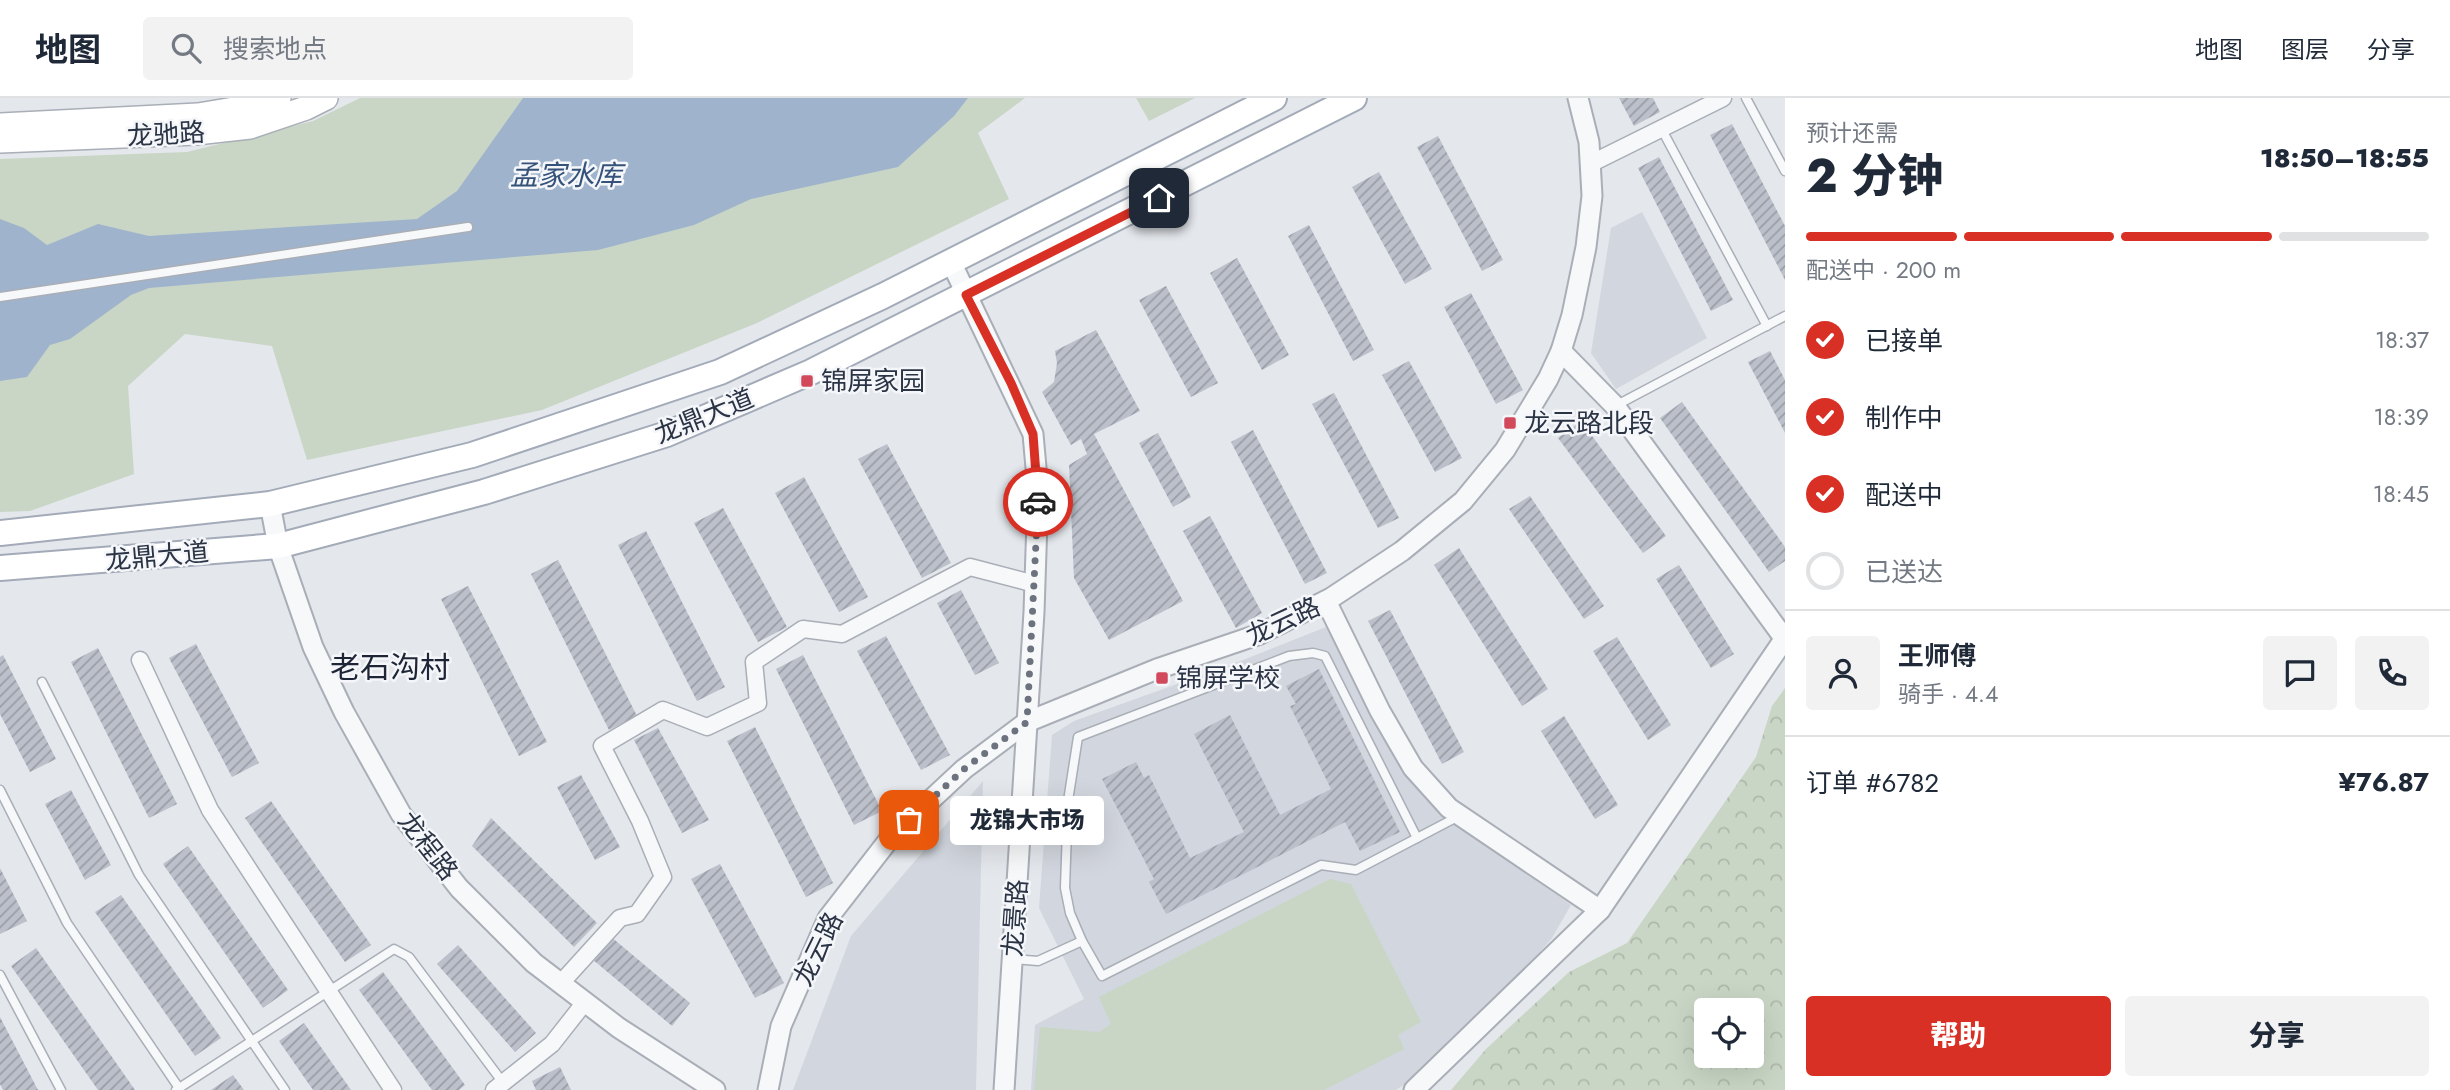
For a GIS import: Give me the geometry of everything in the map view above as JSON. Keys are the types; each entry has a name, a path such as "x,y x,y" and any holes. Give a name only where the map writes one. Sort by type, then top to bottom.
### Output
{"main road":[{"name":"龙驰路","path":"0,125 198,115 265,104 279,98"},
{"name":"龙驰路","path":"0,141 196,133 250,127 306,108 326,98"},
{"name":"龙鼎大道","path":"0,533 270,504 472,455 720,372 883,296 1274,98"},
{"name":"龙鼎大道","path":"0,568 278,546 484,492 667,433 811,372 1354,98"}],"street":[{"name":"龙云路","path":"768,1090 781,1026 828,918 891,837 964,769 1027,722 1157,669 1260,634 1326,601 1402,551 1464,501 1505,450 1548,379 1573,315 1586,247 1592,196 1588,142 1578,98"},
{"path":"1590,164 1723,98"},
{"name":"龙景路","path":"951,262 1033,434 1038,490 1035,584 1004,1090"},
{"path":"1414,1090 1600,911 1785,638 1615,406 1561,351"},
{"name":"龙程路","path":"270,504 278,546 313,647 344,712 401,814 459,887 534,963 619,1028 715,1090"},
{"path":"561,984 620,918 637,914 663,877 639,821 601,746 663,710 708,727 758,703 754,662 803,629 842,634 970,567 1035,584"},
{"path":"1326,601 1380,711 1413,768 1459,816 1600,911"},
{"path":"140,660 210,810 393,1090"},
{"path":"501,1088 552,1044 585,1002"}],"lane":[{"path":"1746,98 1785,171"},
{"path":"1661,128 1767,326"},
{"path":"0,297 468,227"},
{"path":"1615,406 1785,316"},
{"path":"1417,838 1325,656 1313,653 1289,656 1078,737 1068,801 1065,888 1070,913 1102,976 1321,865 1356,870 1459,816"},
{"path":"42,682 139,876 285,1090"},
{"path":"0,790 67,923 178,1089 394,950 409,957 501,1088"},
{"path":"1012,959 1038,961 1082,941"},
{"path":"0,975 61,1090"}],"shaded area":[{"path":"1642,212 1707,338 1616,389 1591,353 1611,228"},
{"path":"1326,627 1413,785 1438,811 1571,905 1552,938 1502,996 1411,1080 1396,1090 1031,1090 1035,1025 1084,999 1039,908 1052,735 1074,721 1233,664"},
{"path":"983,781 976,1090 793,1090 851,936"}],"green space":[{"path":"360,98 1025,98 978,133 1009,199 757,323 542,410 307,460 272,346 185,334 128,386 134,474 30,511 0,512 0,159 187,152 313,121"},
{"path":"1136,98 1195,98 1149,121"},
{"path":"1785,688 1785,1090 1451,1090 1486,1049 1569,972 1627,943 1756,757 1772,706"},
{"path":"1330,879 1351,884 1421,1022 1398,1035 1404,1049 1324,1090 1034,1090 1040,1027 1099,1032 1111,1024 1099,997"}],"water":[{"name":"孟家水库","path":"523,98 968,98 954,116 898,167 751,199 694,225 598,250 149,288 131,295 70,339 50,345 27,377 0,381 0,219 24,228 47,245 98,224 149,236 417,219 457,191"}],"building":[{"path":"1619,98 1653,98 1660,112 1634,126"},
{"path":"1732,124 1785,226 1785,280 1710,135"},
{"path":"1438,136 1503,260 1482,271 1417,147"},
{"path":"1659,157 1733,300 1711,311 1638,168"},
{"path":"1379,172 1432,269 1405,284 1352,187"},
{"path":"1309,225 1374,350 1353,361 1288,236"},
{"path":"1237,258 1289,355 1262,370 1210,273"},
{"path":"1166,286 1218,383 1191,397 1139,300"},
{"path":"1471,293 1523,390 1496,404 1444,307"},
{"path":"1096,330 1140,411 1094,434 1183,601 1109,640 1074,578 1069,465 1087,454 1081,439 1071,445 1042,392 1054,382 1057,363 1055,351"},
{"path":"1770,351 1785,380 1785,433 1748,362"},
{"path":"1409,361 1462,458 1435,472 1382,375"},
{"path":"1334,393 1399,518 1378,528 1312,404"},
{"path":"1682,402 1785,547 1785,561 1769,572 1660,418"},
{"path":"1581,421 1666,536 1643,553 1558,438"},
{"path":"1253,430 1327,573 1305,584 1231,442"},
{"path":"1158,433 1191,497 1173,507 1139,443"},
{"path":"887,444 951,563 922,578 858,459"},
{"path":"804,477 868,597 839,612 775,493"},
{"path":"1530,496 1604,606 1584,619 1509,509"},
{"path":"723,508 787,627 758,642 694,523"},
{"path":"1210,516 1262,613 1236,628 1183,531"},
{"path":"646,531 725,687 697,701 618,545"},
{"path":"1459,548 1548,689 1522,706 1434,565"},
{"path":"558,560 637,716 609,730 531,574"},
{"path":"1679,565 1734,654 1711,668 1656,579"},
{"path":"468,586 547,742 519,756 441,599"},
{"path":"961,590 999,663 975,675 937,603"},
{"path":"1390,610 1464,752 1442,764 1368,621"},
{"path":"886,636 950,755 921,770 857,651"},
{"path":"1617,637 1671,725 1648,740 1593,651"},
{"path":"196,644 259,763 232,777 169,658"},
{"path":"98,648 177,804 149,818 71,662"},
{"path":"3,655 56,759 30,772 0,714 0,657"},
{"path":"803,655 882,811 854,825 776,669"},
{"path":"1319,669 1400,832 1360,851 1345,822 1166,914 1149,882 1154,879 1102,779 1136,762 1144,778 1149,775 1190,858 1244,832 1194,734 1230,715 1280,815 1331,789 1290,706 1296,704 1286,686"},
{"path":"1564,716 1618,805 1595,819 1541,731"},
{"path":"755,727 833,883 806,897 727,741"},
{"path":"658,728 709,820 682,833 634,740"},
{"path":"581,775 620,847 595,860 557,787"},
{"path":"71,790 111,865 85,880 45,804"},
{"path":"271,801 371,945 345,962 245,818"},
{"path":"491,818 597,923 574,947 472,846"},
{"path":"188,846 288,990 263,1008 163,864"},
{"path":"720,864 784,983 755,998 691,879"},
{"path":"0,868 27,921 0,934"},
{"path":"121,895 221,1038 195,1056 95,912"},
{"path":"610,936 690,1003 672,1026 592,959"},
{"path":"458,945 536,1033 515,1052 437,964"},
{"path":"36,948 135,1090 98,1090 11,966"},
{"path":"383,972 465,1085 459,1090 432,1090 359,990"},
{"path":"0,1017 38,1090 3,1090 0,1084"},
{"path":"304,1023 351,1090 313,1090 279,1041"},
{"path":"560,1067 571,1090 536,1090 532,1081"},
{"path":"233,1075 244,1090 211,1090"}],"way so far":[{"path":"909,820 964,769 1027,722 1038,502"}],"place":[{"name":"锦屏家园","path":"807,381"},
{"name":"龙云路北段","path":"1510,423"},
{"name":"锦屏学校","path":"1162,678"},
{"name":"龙锦大市场","path":"909,820"}],"district":[{"name":"老石沟村","path":"390,668"}],"route":[{"path":"1038,502 1033,434 1011,383 966,295 1159,198"}]}
